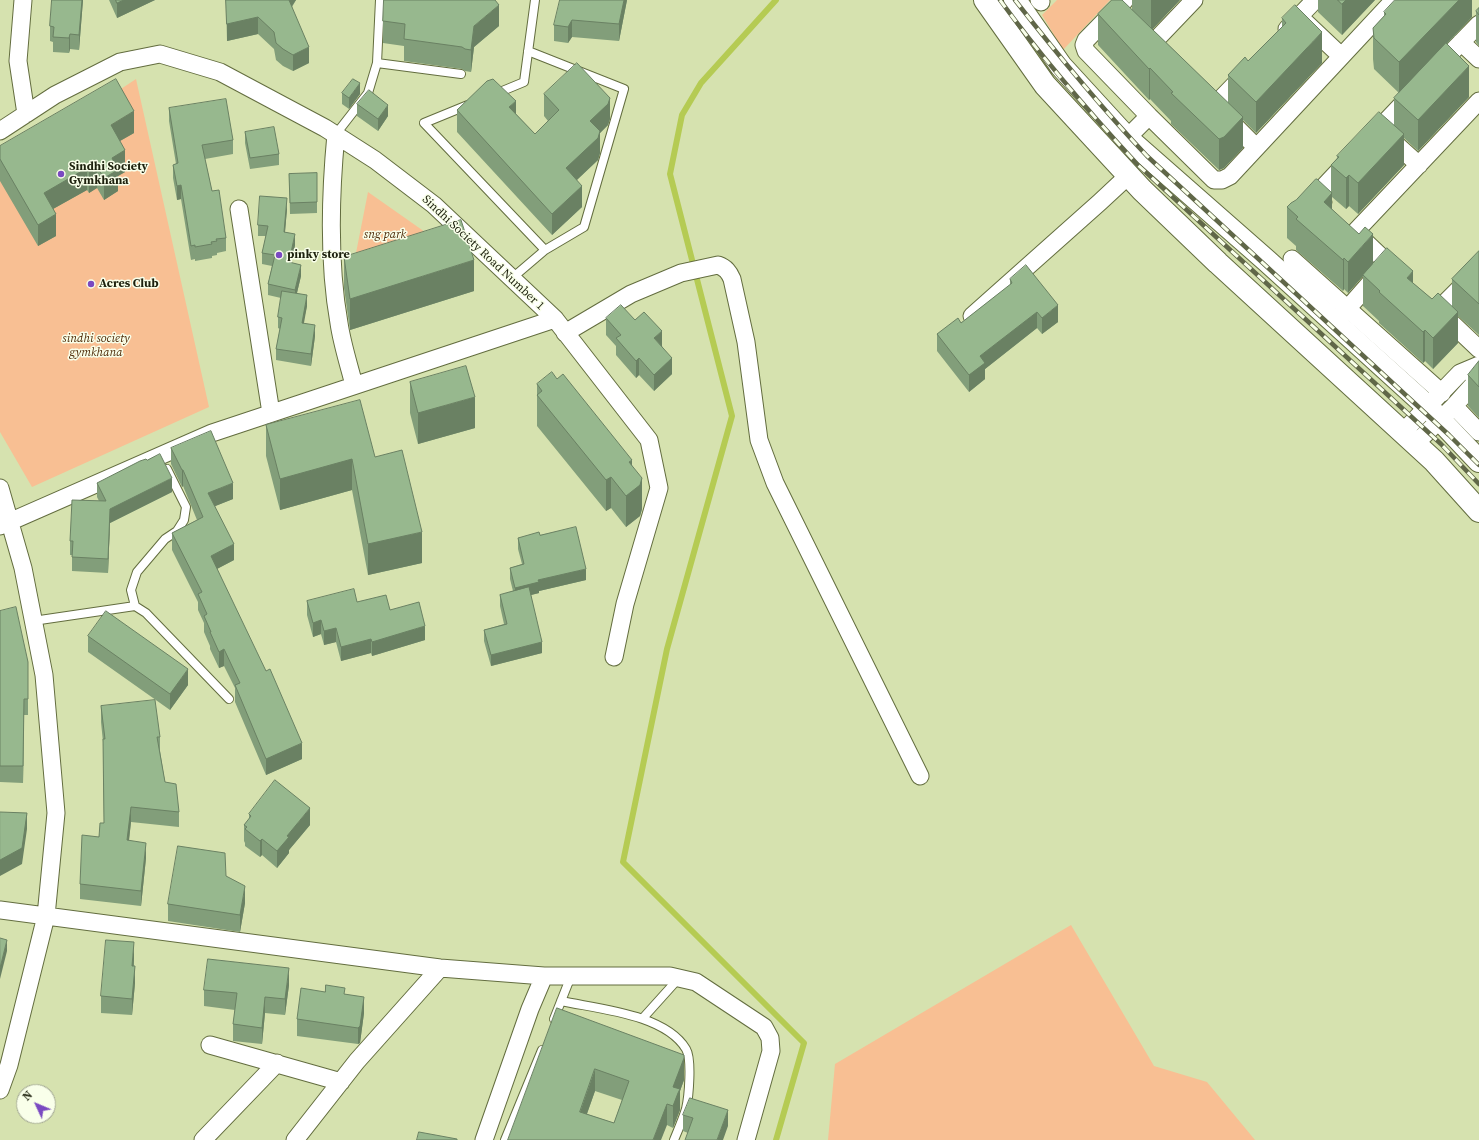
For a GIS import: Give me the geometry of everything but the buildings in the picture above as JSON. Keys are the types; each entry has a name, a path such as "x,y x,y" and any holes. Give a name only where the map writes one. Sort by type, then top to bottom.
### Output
{"main road":[{"path":"985,0 1024,58 1045,85 1129,175 1244,287 1434,461 1479,511"},
{"path":"1015,0 1061,66 1128,138 1213,215 1267,261 1341,316 1441,406 1479,461"},
{"path":"1024,58 1044,42"},
{"path":"1192,238 1213,215"},
{"path":"1244,287 1267,261"}],"street":[{"path":"22,0 18,61 26,114"},
{"path":"1152,45 1194,0"},
{"path":"1278,39 1315,0"},
{"path":"1122,10 1086,40 1084,45 1086,51 1214,180 1222,180 1230,176 1394,0"},
{"path":"1299,16 1341,56"},
{"path":"1410,284 1344,221 1310,201 1479,24"},
{"path":"1462,42 1479,59"},
{"name":"Sindhi Society Road Number 1","path":"0,130 55,95 120,62 160,54 220,72 336,134 376,160 434,205 555,319 648,440 658,488 625,604 614,657"},
{"path":"1251,67 1208,100 1256,147"},
{"path":"1344,221 1419,165 1479,101"},
{"path":"1128,138 1149,116"},
{"path":"1379,129 1419,165"},
{"path":"336,134 332,176 331,221 334,284 339,324 354,385"},
{"path":"970,318 1129,175"},
{"path":"239,209 271,413"},
{"path":"1292,259 1341,316 1388,263"},
{"path":"565,333 631,294 681,273 718,265 724,267 729,273 732,279 746,342 759,440 775,483 920,776"},
{"path":"1479,269 1432,305 1479,349"},
{"path":"5,524 212,433 555,319"},
{"path":"1409,438 1441,406 1473,385 1479,366"},
{"path":"1441,406 1479,432"},
{"path":"0,488 5,524 23,568 44,675 56,813 46,916 9,1065 0,1090"},
{"path":"0,910 440,968 544,976 680,977 696,982 764,1027 770,1038 771,1051 746,1140"},
{"path":"295,1140 341,1082 440,968"},
{"path":"484,1140 530,1009 544,976"},
{"path":"210,1045 341,1082"},
{"path":"203,1140 277,1063"}],"lane":[{"path":"336,134 368,94 377,63 380,0"},
{"path":"488,97 524,82 535,0"},
{"path":"512,279 545,250 584,227 624,89 528,51"},
{"path":"377,63 461,74"},
{"path":"474,103 424,123 545,250"},
{"path":"134,606 131,590 137,572 165,539 177,531 184,520 186,507 160,456"},
{"path":"33,621 134,606 146,613 229,698"},
{"path":"550,1030 571,976"},
{"path":"643,1018 680,977"},
{"path":"561,1001 643,1018 672,1033 686,1049 690,1063 686,1108 674,1140"},
{"path":"505,1140 544,1045"}],"green space":[{"path":"1057,0 1110,0 1063,50 1042,15"},
{"name":"Acres Club","path":"136,79 209,407 32,487 0,432 0,169"},
{"name":"sng park","path":"368,192 425,232 356,253"},
{"path":"1071,925 1154,1066 1207,1082 1255,1140 828,1140 835,1064"}],"waterway":[{"path":"776,0 701,83 682,115 670,174 732,416 667,649 623,862 804,1043 776,1140"}],"railway":[{"path":"1000,0 1032,43 1066,84 1138,165 1441,444 1479,484"},
{"path":"1015,0 1079,80 1147,156 1449,435 1479,465"}],"place":[{"name":"Sindhi Society Gymkhana","path":"61,174"},
{"name":"pinky store","path":"279,255"},
{"name":"Acres Club","path":"91,284"}],"park label":[{"name":"sindhi society gymkhana","path":"96,346"}]}
